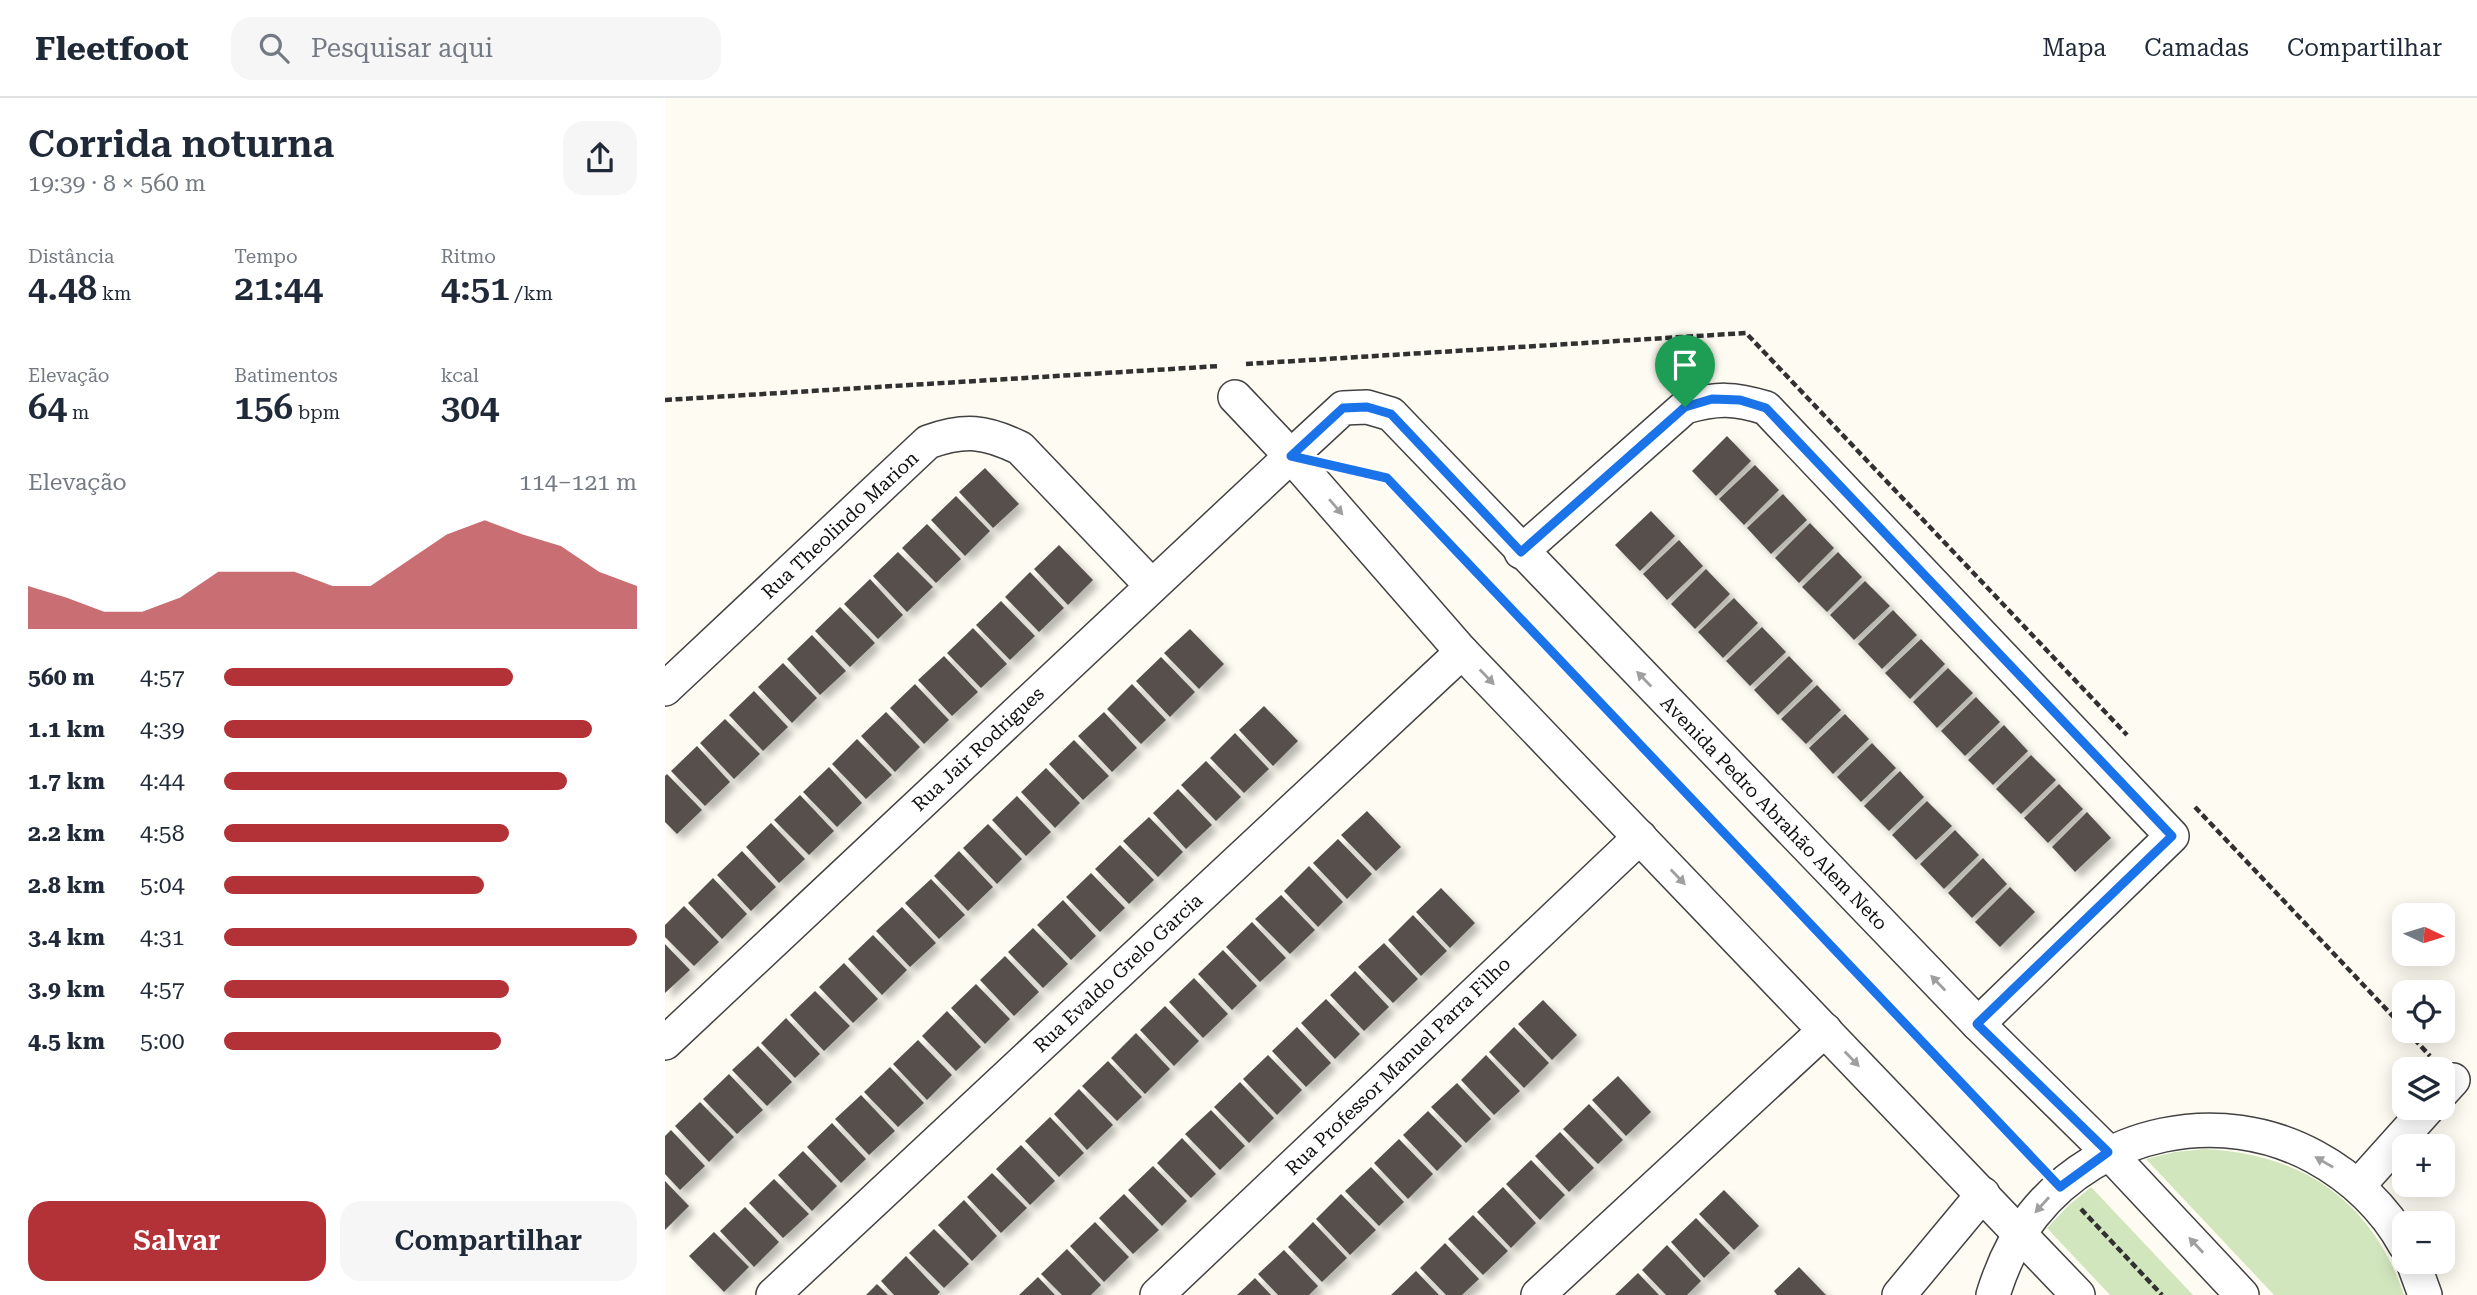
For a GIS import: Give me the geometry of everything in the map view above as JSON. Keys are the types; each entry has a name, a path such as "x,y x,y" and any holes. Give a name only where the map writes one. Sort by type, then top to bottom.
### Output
{"street":[{"path":"1235,397 1291,456 1462,652 2078,1295"},
{"path":"1521,552 1685,407 1712,399 1740,400 1766,408 2172,836 1977,1024"},
{"name":"Avenida Pedro Abrahão Alem Neto","path":"1291,456 1343,408 1367,407 1391,414 1977,1024 2108,1152 2242,1295"},
{"name":"Rua Theolindo Marion","path":"665,689 928,442 951,434 975,433 998,438 1020,448 1153,586"},
{"name":"Rua Jair Rodrigues","path":"665,1043 1291,456"},
{"name":"Rua Evaldo Grelo Garcia","path":"773,1295 1462,652"},
{"name":"Rua Professor Manuel Parra Filho","path":"1157,1295 1640,837"},
{"path":"1538,1295 1825,1030"},
{"path":"2358,1186 2417,1120"},
{"path":"1993,1295 2000,1273 2020,1234 2032,1216 2060,1187 2108,1152 2171,1132 2205,1129 2238,1131 2271,1138 2302,1149 2332,1166 2358,1186 2392,1226"},
{"path":"1899,1295 1983,1194"},
{"path":"2417,1274 2425,1295"}],"path":[{"path":"1291,456 1387,478 2162,1295"},
{"path":"2416,1043 2427,1057"}],"green space":[{"path":"2205,1149 2240,1153 2273,1161 2303,1173 2329,1189 2353,1209 2373,1233 2390,1262 2392,1274 2395,1274 2404,1295 2274,1295 2146,1159"},
{"path":"2091,1187 2193,1295 2110,1295 2047,1228"}],"building":[{"path":"1727,436 1751,461 1716,496 1692,471"},
{"path":"1755,465 1779,490 1744,525 1719,499"},
{"path":"985,468 1019,504 993,528 959,492"},
{"path":"1783,494 1807,520 1771,554 1747,528"},
{"path":"956,496 990,531 965,556 931,520"},
{"path":"1651,511 1675,536 1640,571 1615,545"},
{"path":"1810,523 1834,548 1799,583 1775,558"},
{"path":"927,524 961,559 936,583 902,548"},
{"path":"1679,540 1703,566 1667,600 1643,574"},
{"path":"1059,545 1093,580 1068,605 1034,569"},
{"path":"898,552 933,587 907,612 873,576"},
{"path":"1838,552 1862,577 1827,612 1802,587"},
{"path":"1706,569 1730,594 1695,629 1671,604"},
{"path":"1030,572 1064,608 1039,632 1005,597"},
{"path":"870,579 903,615 878,639 844,604"},
{"path":"1865,581 1890,606 1854,640 1830,615"},
{"path":"1734,598 1758,623 1723,658 1698,632"},
{"path":"1001,601 1035,636 1010,660 976,625"},
{"path":"840,607 875,643 850,667 815,631"},
{"path":"1893,610 1917,635 1882,669 1858,644"},
{"path":"1762,627 1786,652 1750,686 1726,661"},
{"path":"973,628 1007,664 981,688 947,653"},
{"path":"1190,629 1224,664 1199,689 1164,653"},
{"path":"812,635 846,671 820,695 787,659"},
{"path":"1921,639 1945,664 1910,699 1885,673"},
{"path":"944,656 978,692 952,716 918,680"},
{"path":"1789,656 1813,681 1778,715 1754,690"},
{"path":"1161,657 1195,692 1170,717 1136,681"},
{"path":"783,663 817,698 792,723 758,687"},
{"path":"1948,668 1973,693 1937,728 1913,702"},
{"path":"915,684 949,720 924,744 890,708"},
{"path":"1132,684 1166,720 1141,744 1107,709"},
{"path":"1817,685 1841,710 1806,744 1781,719"},
{"path":"754,691 788,727 763,751 729,715"},
{"path":"1976,697 2000,722 1965,756 1941,731"},
{"path":"1264,706 1298,741 1273,766 1239,730"},
{"path":"886,712 920,747 895,772 861,736"},
{"path":"1104,712 1137,748 1112,772 1078,736"},
{"path":"1845,714 1869,739 1833,774 1809,748"},
{"path":"725,719 760,754 734,779 700,743"},
{"path":"2004,725 2028,751 1993,785 1968,760"},
{"path":"1235,733 1269,769 1244,793 1210,758"},
{"path":"857,739 892,775 866,799 832,764"},
{"path":"1074,740 1109,776 1083,800 1049,764"},
{"path":"1872,743 1896,768 1861,802 1837,777"},
{"path":"697,746 730,782 705,806 671,771"},
{"path":"2031,755 2056,780 2021,814 1996,789"},
{"path":"1206,761 1241,797 1216,821 1181,785"},
{"path":"829,767 862,803 837,827 803,792"},
{"path":"1046,768 1080,803 1055,828 1021,792"},
{"path":"1900,771 1924,797 1889,831 1864,806"},
{"path":"667,774 702,810 677,834 665,822"},
{"path":"2059,784 2083,809 2048,843 2024,818"},
{"path":"1178,789 1212,825 1186,849 1153,813"},
{"path":"800,795 834,831 809,855 774,820"},
{"path":"1017,796 1051,832 1026,856 992,820"},
{"path":"1927,801 1952,826 1916,860 1892,835"},
{"path":"1367,811 1401,847 1376,871 1341,835"},
{"path":"2087,812 2111,838 2075,872 2052,847"},
{"path":"1149,817 1183,852 1158,877 1123,841"},
{"path":"771,823 805,859 779,883 746,847"},
{"path":"988,824 1022,859 997,884 963,848"},
{"path":"1955,830 1979,855 1944,889 1920,864"},
{"path":"1338,839 1372,874 1347,899 1313,863"},
{"path":"1120,845 1154,880 1129,904 1095,869"},
{"path":"742,851 776,887 751,911 717,875"},
{"path":"959,851 993,887 968,911 934,876"},
{"path":"1983,858 2007,884 1972,918 1948,893"},
{"path":"1309,866 1343,902 1318,927 1284,891"},
{"path":"1091,873 1125,908 1100,932 1066,897"},
{"path":"713,878 747,914 722,939 688,903"},
{"path":"931,879 965,915 939,939 905,903"},
{"path":"2010,887 2035,912 2000,947 1975,922"},
{"path":"1441,888 1475,923 1450,948 1416,912"},
{"path":"1281,895 1315,930 1290,954 1255,919"},
{"path":"1063,900 1096,936 1071,960 1037,925"},
{"path":"684,906 719,942 694,966 665,937 665,925"},
{"path":"902,907 936,943 910,967 876,931"},
{"path":"1413,915 1447,951 1421,976 1388,940"},
{"path":"1252,922 1286,958 1260,982 1226,947"},
{"path":"1033,928 1068,964 1043,988 1008,952"},
{"path":"873,935 907,970 882,995 848,959"},
{"path":"1384,943 1418,979 1393,1003 1358,967"},
{"path":"665,944 690,970 665,993"},
{"path":"1223,950 1257,986 1232,1010 1198,974"},
{"path":"1005,956 1039,992 1014,1016 980,980"},
{"path":"844,963 878,999 853,1023 819,987"},
{"path":"1355,971 1389,1007 1364,1031 1330,995"},
{"path":"1194,978 1228,1014 1203,1038 1169,1002"},
{"path":"976,984 1010,1019 985,1044 951,1008"},
{"path":"815,991 850,1026 824,1051 790,1015"},
{"path":"1326,999 1360,1034 1335,1059 1301,1023"},
{"path":"1543,1000 1577,1035 1552,1060 1518,1024"},
{"path":"1165,1006 1199,1041 1174,1066 1140,1030"},
{"path":"947,1011 981,1047 956,1071 922,1036"},
{"path":"786,1018 820,1054 795,1078 761,1043"},
{"path":"1297,1027 1331,1063 1306,1087 1272,1051"},
{"path":"1514,1027 1549,1063 1524,1088 1489,1052"},
{"path":"1136,1033 1170,1069 1145,1094 1111,1058"},
{"path":"918,1040 952,1075 927,1100 893,1064"},
{"path":"758,1046 792,1082 767,1106 732,1070"},
{"path":"1268,1055 1302,1090 1277,1115 1243,1079"},
{"path":"1486,1055 1520,1091 1494,1115 1461,1080"},
{"path":"1108,1061 1142,1097 1117,1121 1082,1086"},
{"path":"890,1067 924,1103 898,1127 864,1092"},
{"path":"729,1074 763,1110 737,1134 703,1099"},
{"path":"1618,1076 1651,1112 1626,1136 1592,1100"},
{"path":"1240,1082 1274,1118 1249,1143 1214,1107"},
{"path":"1457,1083 1491,1119 1466,1143 1431,1107"},
{"path":"1079,1089 1113,1125 1087,1150 1054,1114"},
{"path":"861,1095 895,1131 869,1155 835,1119"},
{"path":"700,1102 734,1137 709,1162 675,1126"},
{"path":"1589,1104 1623,1140 1598,1164 1563,1129"},
{"path":"1211,1110 1245,1146 1220,1170 1185,1134"},
{"path":"1428,1111 1462,1146 1437,1171 1403,1135"},
{"path":"1050,1117 1084,1153 1059,1177 1025,1141"},
{"path":"832,1123 866,1159 841,1183 807,1147"},
{"path":"671,1130 705,1166 680,1190 665,1174 665,1136"},
{"path":"1560,1132 1594,1168 1569,1192 1535,1156"},
{"path":"1182,1138 1216,1174 1191,1198 1157,1163"},
{"path":"1399,1139 1433,1174 1408,1199 1374,1163"},
{"path":"1021,1145 1055,1181 1030,1205 996,1169"},
{"path":"803,1151 837,1186 812,1211 778,1175"},
{"path":"1531,1160 1565,1195 1540,1220 1506,1184"},
{"path":"1153,1166 1187,1201 1162,1226 1128,1190"},
{"path":"1371,1167 1404,1202 1379,1226 1345,1191"},
{"path":"992,1173 1027,1208 1001,1233 967,1197"},
{"path":"774,1179 809,1214 783,1238 749,1203"},
{"path":"665,1181 689,1206 665,1230"},
{"path":"1503,1187 1536,1223 1511,1248 1477,1212"},
{"path":"1724,1190 1759,1226 1734,1250 1699,1214"},
{"path":"1124,1194 1159,1230 1133,1254 1099,1218"},
{"path":"1341,1194 1376,1230 1350,1255 1316,1219"},
{"path":"964,1200 997,1236 972,1261 938,1225"},
{"path":"745,1207 779,1242 754,1267 720,1231"},
{"path":"1473,1215 1508,1251 1483,1275 1448,1239"},
{"path":"1696,1218 1730,1253 1704,1278 1671,1242"},
{"path":"1095,1222 1129,1257 1104,1282 1070,1246"},
{"path":"1313,1222 1347,1258 1322,1282 1288,1247"},
{"path":"934,1229 969,1264 944,1288 909,1253"},
{"path":"714,1232 749,1267 724,1292 689,1256"},
{"path":"1445,1243 1479,1279 1462,1295 1446,1295 1420,1268"},
{"path":"1667,1245 1701,1281 1687,1295 1666,1295 1642,1270"},
{"path":"1067,1249 1101,1285 1091,1295 1062,1295 1041,1274"},
{"path":"1284,1250 1318,1286 1309,1295 1278,1295 1258,1274"},
{"path":"906,1256 940,1292 937,1295 894,1295 881,1281"},
{"path":"1799,1267 1826,1295 1777,1295 1774,1291"},
{"path":"1416,1271 1439,1295 1391,1295"},
{"path":"1638,1273 1659,1295 1615,1295"},
{"path":"1038,1277 1055,1295 1019,1295"},
{"path":"1255,1278 1271,1295 1237,1295"},
{"path":"877,1284 888,1295 866,1295"}],"route":[{"path":"1712,399 1740,400 1766,408 2172,836 1977,1024 2108,1152 2060,1187 1387,478 1291,456 1343,408 1367,407 1391,414 1521,552 1685,407 1712,399"}]}
